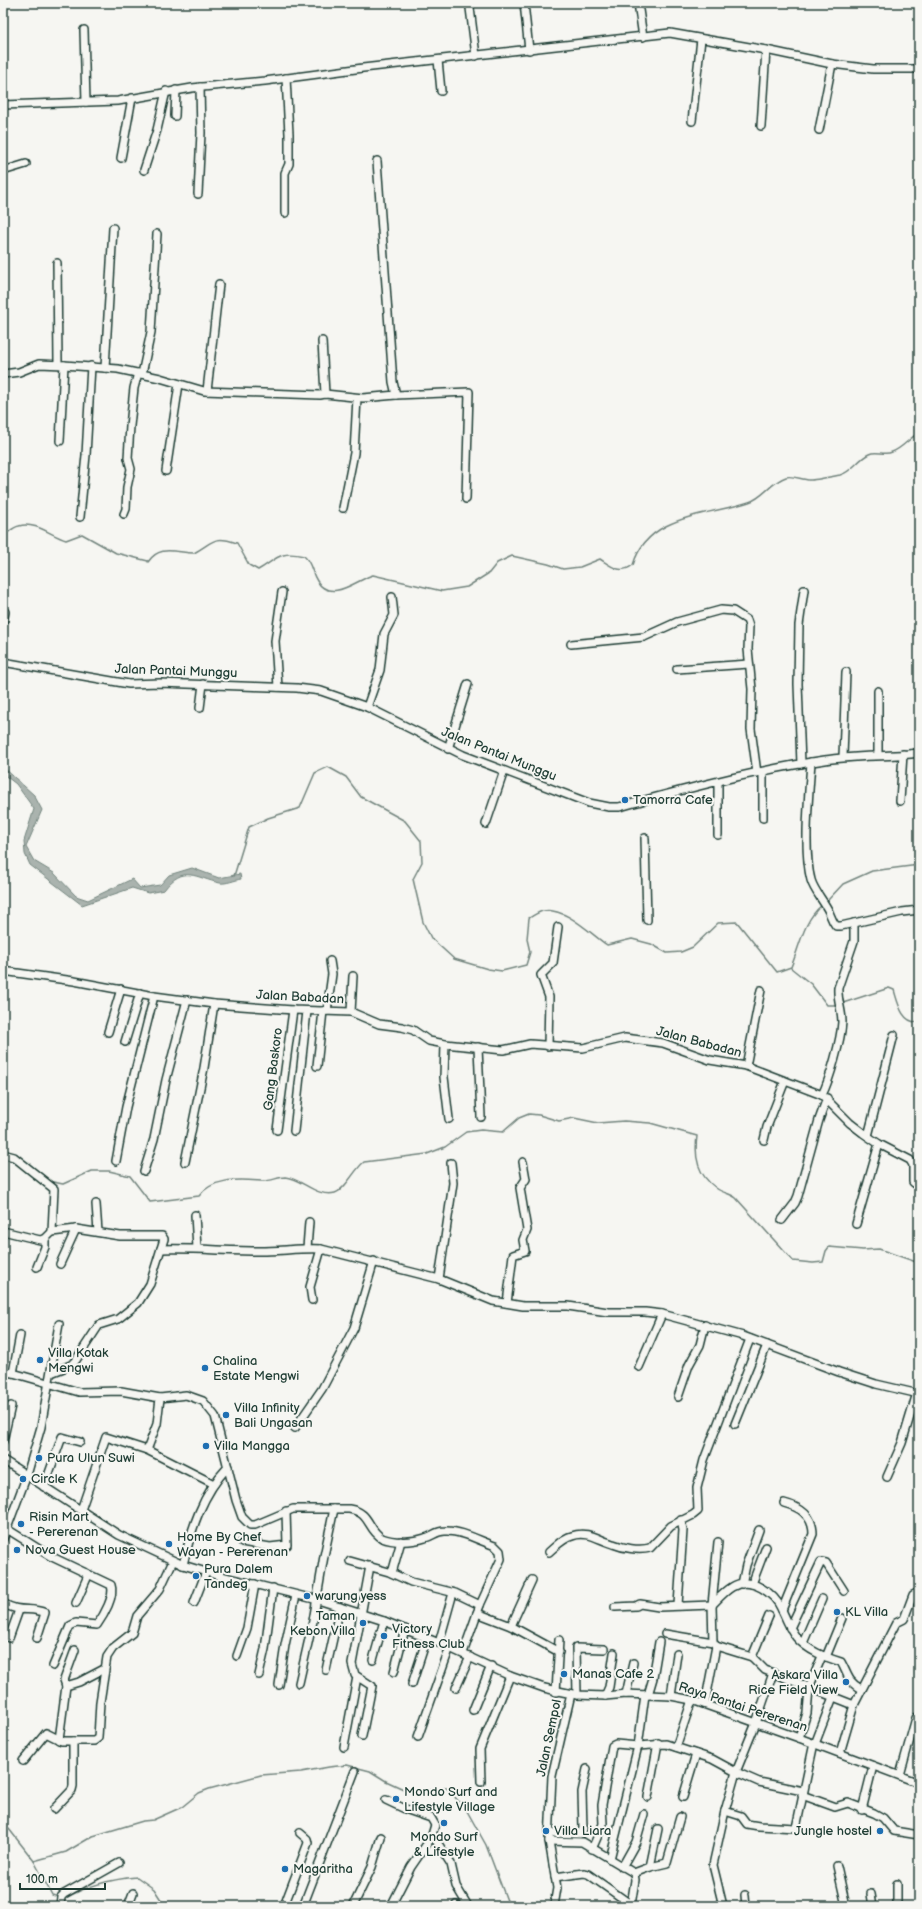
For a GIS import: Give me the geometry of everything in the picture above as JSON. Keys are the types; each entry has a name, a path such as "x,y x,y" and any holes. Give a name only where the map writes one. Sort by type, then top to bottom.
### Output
{"street":[{"path":"524,3 529,50"},
{"path":"638,3 643,37"},
{"path":"470,8 476,56"},
{"path":"84,30 86,102"},
{"path":"3,105 118,101 166,91 670,33 766,50 832,64 873,69 919,70"},
{"path":"692,121 701,39"},
{"path":"761,126 766,50"},
{"path":"438,60 441,90"},
{"path":"819,130 832,64"},
{"path":"285,213 285,173 288,167 289,157 286,78"},
{"path":"198,194 201,105 200,87"},
{"path":"175,116 176,90"},
{"path":"144,170 157,130 166,91"},
{"path":"121,158 132,98"},
{"path":"377,162 393,382 396,395"},
{"path":"3,171 26,164"},
{"path":"105,368 113,228"},
{"path":"124,514 126,509 127,487 130,470 128,458 134,388 140,374 151,332 157,234"},
{"path":"57,263 61,364 60,441"},
{"path":"207,391 219,284"},
{"path":"322,341 325,394"},
{"path":"3,374 19,372 39,364 61,364 91,366 140,374 207,391 325,394 357,398 469,392 466,500"},
{"path":"80,517 91,366"},
{"path":"166,471 179,384"},
{"path":"343,508 354,453 357,398"},
{"path":"801,764 798,684 799,625 804,590"},
{"path":"278,687 275,641 282,592"},
{"path":"367,706 380,670 384,634 394,616 392,597"},
{"path":"570,644 644,637 677,622 725,609 733,611 749,623 748,664 752,696 751,729 760,772 763,818"},
{"path":"3,622 5,612"},
{"name":"Jalan Pantai Munggu","path":"3,662 129,684 202,684 278,687 321,691 367,706 448,749 589,803 610,807 619,807 760,772 811,762 843,757 919,753"},
{"path":"677,669 701,669 748,664"},
{"path":"843,757 846,672"},
{"path":"200,708 202,684"},
{"path":"448,749 468,684"},
{"path":"878,691 878,756"},
{"path":"900,801 903,754"},
{"path":"811,762 808,845 811,881 836,926 902,912 919,910"},
{"path":"486,824 504,771"},
{"path":"718,782 718,835"},
{"path":"645,838 647,920"},
{"path":"782,1220 795,1203 798,1196 840,1037 842,1013 838,988 854,941 854,923"},
{"path":"548,1046 549,997 541,975 553,963 558,927"},
{"path":"317,1066 332,974 330,961"},
{"name":"Jalan Babadan","path":"3,971 121,989 154,996 214,1004 307,1011 352,1012 379,1024 413,1030 429,1041 445,1044 478,1046 503,1050 530,1044 583,1048 625,1038 643,1039 663,1043 710,1060 746,1066 824,1097 850,1123 879,1144 910,1160 914,1168 913,1182 919,1187"},
{"path":"352,1012 353,976"},
{"path":"108,1032 121,989"},
{"path":"746,1066 761,990"},
{"path":"125,1042 140,993"},
{"path":"116,1161 126,1107 154,996"},
{"path":"144,1171 154,1139 166,1080 187,1000"},
{"path":"186,1162 204,1068 214,1004"},
{"name":"Gang Baskoro","path":"277,1130 293,1010"},
{"path":"294,1131 307,1011"},
{"path":"868,1136 894,1035"},
{"path":"445,1044 445,1085 449,1119"},
{"path":"478,1046 481,1117"},
{"path":"764,1140 767,1127 785,1081"},
{"path":"856,1224 879,1144"},
{"path":"3,1154 14,1157 54,1189 52,1232"},
{"path":"507,1303 513,1255 525,1251 523,1240 526,1230 520,1188 526,1179 523,1162"},
{"path":"439,1279 453,1182 451,1163"},
{"path":"96,1204 98,1232"},
{"path":"195,1215 197,1248"},
{"path":"307,1248 309,1222"},
{"path":"60,1264 76,1229"},
{"path":"3,1231 40,1240 45,1239 52,1232 76,1229 120,1236 162,1236 164,1239 150,1284 138,1303 118,1319 99,1325 76,1360 71,1365 51,1373"},
{"path":"36,1267 45,1247 45,1239"},
{"path":"161,1249 197,1248 260,1251 307,1248 321,1249 374,1261 439,1279 493,1301 523,1306 568,1306 608,1312 645,1312 662,1314 750,1339 876,1384 918,1394 902,1443 887,1477"},
{"path":"312,1300 310,1287 321,1249"},
{"path":"295,1428 322,1389 354,1328 374,1261"},
{"path":"639,1367 662,1314"},
{"path":"3,1539 27,1475 41,1427 50,1383 59,1324"},
{"path":"678,1397 689,1365 700,1345 705,1325"},
{"path":"14,1374 20,1335"},
{"path":"549,1552 571,1536 580,1534 602,1539 612,1544 645,1549 650,1548 671,1526 698,1511 697,1488 700,1473 750,1339"},
{"path":"735,1424 766,1345"},
{"path":"3,1372 50,1383 78,1392 121,1392 160,1398 186,1395 197,1398 208,1406 215,1416 236,1500 246,1523 250,1525 255,1525 286,1511 300,1508 357,1510 363,1514 381,1537 394,1542 424,1539 438,1532 453,1531 495,1546 500,1551 501,1559 480,1605 463,1653"},
{"path":"147,1450 156,1424 160,1398"},
{"path":"3,1441 11,1406"},
{"path":"44,1487 61,1438 64,1437 80,1442"},
{"path":"81,1510 104,1438 108,1437 147,1450 214,1484"},
{"name":"Raya Pantai Pererenan","path":"3,1460 119,1535 183,1565 318,1600 361,1613 439,1642 510,1676 556,1692 605,1696 626,1694 671,1696 692,1700 815,1743 919,1783"},
{"path":"183,1565 197,1516 214,1484 228,1467"},
{"path":"782,1610 813,1534 810,1522 802,1510 784,1503"},
{"path":"299,1683 318,1600 324,1556 334,1509"},
{"path":"242,1542 270,1547 287,1545 286,1511"},
{"path":"678,1605 683,1530 681,1520"},
{"path":"7,1529 50,1556 111,1584 113,1590 112,1596 97,1625 90,1626 76,1624 70,1626 53,1666"},
{"path":"742,1584 746,1566 759,1530"},
{"path":"392,1573 401,1541"},
{"path":"705,1704 714,1644 712,1605 718,1542"},
{"path":"752,1584 766,1547"},
{"path":"23,1761 46,1732 59,1740 94,1741 98,1738 104,1669 109,1652 132,1633 137,1616 160,1589 173,1561"},
{"path":"350,1561 392,1573 412,1582 453,1593 480,1605"},
{"path":"790,1628 821,1562 826,1563 844,1591"},
{"path":"362,1736 372,1686 357,1677 353,1672 352,1664 370,1566"},
{"path":"194,1603 206,1572"},
{"path":"76,1603 87,1578 86,1573"},
{"path":"511,1626 532,1580"},
{"path":"237,1656 247,1628 255,1584"},
{"path":"615,1607 636,1606 640,1604 659,1607 678,1605 679,1607 712,1605 733,1586 752,1584 760,1587 771,1595 782,1610 790,1628 797,1638 824,1656 841,1662 845,1674 852,1683 861,1689"},
{"path":"259,1675 265,1649 273,1588"},
{"path":"840,1753 854,1705 861,1689 896,1623 904,1618 909,1605 917,1592"},
{"path":"439,1642 453,1593"},
{"path":"279,1685 285,1644 296,1595"},
{"path":"803,1643 822,1599"},
{"path":"4,1605 19,1610 45,1613 37,1638"},
{"path":"326,1670 340,1607"},
{"path":"8,1638 19,1610"},
{"path":"477,1613 511,1626 559,1652"},
{"path":"752,1657 769,1616"},
{"path":"799,1738 807,1713 809,1688 842,1618"},
{"path":"373,1660 384,1621"},
{"path":"394,1672 404,1629"},
{"path":"665,1634 714,1644 752,1657 765,1670 854,1705"},
{"path":"412,1684 427,1638"},
{"path":"556,1692 559,1640"},
{"path":"610,1859 638,1746 647,1695 653,1678 659,1642"},
{"path":"418,1737 450,1648"},
{"name":"Jalan Sempol","path":"554,1906 557,1888 549,1841 553,1766 574,1694 576,1648 604,1649"},
{"path":"59,1740 66,1686 64,1680 75,1650"},
{"path":"605,1696 609,1687 614,1653"},
{"path":"671,1696 677,1654"},
{"path":"456,1688 470,1657"},
{"path":"626,1694 633,1663"},
{"path":"473,1710 491,1666"},
{"path":"66,1686 79,1682 104,1669"},
{"path":"723,1906 713,1865 725,1811 736,1772 756,1723 773,1673"},
{"path":"481,1782 480,1749 510,1676"},
{"path":"344,1747 357,1677"},
{"path":"725,1811 744,1818 747,1824 794,1830 797,1825 802,1793 815,1743 833,1697"},
{"path":"676,1747 692,1700"},
{"path":"900,1775 916,1718 919,1716"},
{"path":"54,1809 74,1786 73,1741"},
{"path":"648,1797 658,1743"},
{"path":"592,1849 602,1824 602,1805 612,1746 616,1744 638,1746 658,1743 676,1747 712,1759 759,1782 802,1793 835,1807 848,1803 862,1810 880,1816 894,1831 919,1835"},
{"path":"683,1797 696,1754"},
{"path":"862,1810 874,1766"},
{"path":"550,1833 580,1834 584,1829 582,1792 587,1769"},
{"path":"303,1906 355,1771"},
{"path":"386,1800 405,1809 431,1818 435,1825 431,1838 411,1867 391,1906"},
{"path":"622,1867 636,1842 644,1814"},
{"path":"549,1841 582,1842 634,1873 667,1863 680,1817"},
{"path":"650,1867 658,1829"},
{"path":"284,1906 308,1843 307,1839 300,1833"},
{"path":"353,1906 372,1867 381,1837"},
{"path":"431,1838 435,1839 451,1864 456,1886 468,1906"},
{"path":"60,1906 61,1897 67,1891 120,1863"},
{"path":"837,1866 846,1906"},
{"path":"556,1877 584,1872 592,1876 632,1905 635,1880 634,1873"},
{"path":"897,1884 897,1906"},
{"path":"128,1906 133,1893"},
{"path":"871,1894 873,1906"},
{"path":"745,1895 746,1906"}],"shaded area":[{"path":"3,767 34,795 42,810 26,847 34,861 54,873 76,896 88,900 132,879 140,888 160,885 169,875 192,868 219,878 240,874 241,879 220,883 197,876 184,875 171,882 164,890 148,893 132,888 82,905 30,865 25,854 24,841 34,809 16,784 3,774"}],"waterway":[{"path":"148,562 153,556 163,551 194,553 214,541 223,540 237,543 249,565 258,570 274,559 283,555 296,554 304,556 309,562 317,581 323,588 330,590 345,588 373,575 442,591 467,587 489,573 497,563 512,556 563,569 580,567 600,559 612,567 624,569 633,565 641,548 652,536 665,526 698,515 733,507 754,500 776,482 786,477 810,480 840,475 852,468 865,456 872,453 892,452 919,433"},
{"path":"3,536 15,528 25,525 37,527 66,540 82,534 116,553 148,561"},
{"path":"234,876 249,827 268,818 300,808 315,773 328,767 346,777 361,797 405,821 421,841 422,862 413,879 423,922 431,938 454,959 488,969 502,971 526,965 530,952 527,939 529,918 543,911 551,911 560,913 577,922 607,945 632,939 651,944 667,953 681,952 693,947 718,923 737,922 777,972 791,967 806,926 810,918 822,905"},
{"path":"828,900 843,884 872,871 919,865"},
{"path":"791,968 811,984 827,1005 837,1005"},
{"path":"843,1003 889,988 894,990 899,1006 908,1020 919,1022"},
{"path":"48,1181 63,1184 92,1171 109,1171 130,1176 150,1202 199,1196 212,1185 220,1182 238,1180 267,1181 285,1177 291,1178 315,1190 328,1194 339,1191 364,1162 427,1154 445,1147 466,1132 481,1130 503,1132 519,1118 529,1114 539,1115 559,1121 574,1118 598,1123 624,1121 650,1123 697,1136 696,1152 701,1172 718,1190 736,1198 793,1261 813,1263 823,1262 826,1251 829,1247 863,1250 879,1249 919,1263"},
{"path":"3,1150 8,1152"},
{"path":"34,1861 66,1852 93,1836 143,1821 153,1820 182,1807 199,1793 209,1789 261,1775 301,1772 347,1765 370,1771 386,1781 410,1792 447,1788 467,1811 486,1845 509,1906"},
{"path":"3,1828 9,1829 34,1861 52,1895 59,1897"},
{"path":"64,1899 81,1890 99,1884 118,1879 137,1877 154,1889 165,1906"}],"place":[{"name":"Tamorra Cafe","path":"625,800"},
{"name":"Villa Kotak Mengwi","path":"40,1360"},
{"name":"Chalina Estate Mengwi","path":"205,1368"},
{"name":"Villa Infinity Bali Ungasan","path":"226,1415"},
{"name":"Villa Mangga","path":"206,1446"},
{"name":"Pura Ulun Suwi","path":"39,1458"},
{"name":"Circle K","path":"23,1479"},
{"name":"Risin Mart - Pererenan","path":"21,1524"},
{"name":"Home By Chef Wayan - Pererenan","path":"169,1544"},
{"name":"Nova Guest House","path":"17,1550"},
{"name":"Pura Dalem Tandeg","path":"196,1576"},
{"name":"warung yess","path":"307,1596"},
{"name":"KL Villa","path":"837,1612"},
{"name":"Taman Kebon Villa","path":"363,1623"},
{"name":"Victory Fitness Club","path":"384,1636"},
{"name":"Manas Cafe 2","path":"564,1674"},
{"name":"Askara Villa Rice Field View","path":"846,1682"},
{"name":"Mondo Surf and Lifestyle Village","path":"396,1799"},
{"name":"Mondo Surf & Lifestyle","path":"444,1823"},
{"name":"Villa Liara","path":"546,1831"},
{"name":"Jungle hostel","path":"880,1831"},
{"name":"Magaritha","path":"285,1869"}]}
